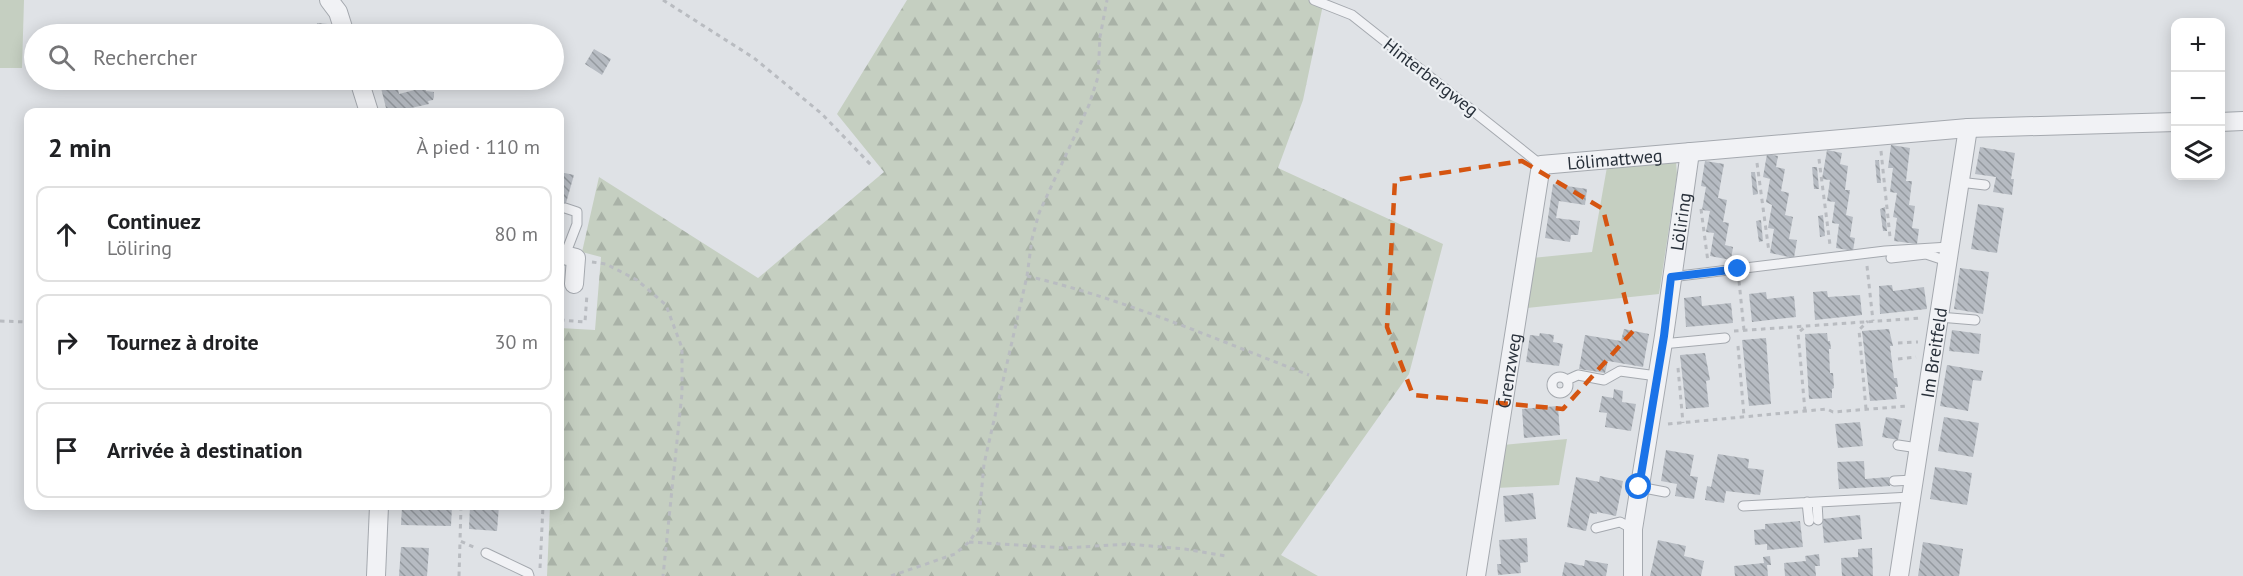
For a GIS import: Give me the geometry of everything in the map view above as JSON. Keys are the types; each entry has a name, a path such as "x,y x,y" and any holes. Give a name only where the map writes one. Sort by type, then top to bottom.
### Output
{"street":[{"path":"329,0 338,12 342,24"},
{"path":"364,90 372,108"},
{"path":"2225,122 2243,121"},
{"name":"Lölimattweg","path":"1541,165 1968,128 2171,122"},
{"name":"Im Breitfeld","path":"1899,576 1938,317 1961,212 1959,182 1968,128"},
{"name":"Löliring","path":"1633,576 1633,529 1657,376 1669,343 1671,277 1690,152"},
{"name":"Grenzweg","path":"1481,571 1491,523 1541,165"},
{"path":"567,256 574,284"},
{"path":"376,576 379,510"}],"lane":[{"name":"Hinterbergweg","path":"1314,0 1352,15 1541,165"},
{"path":"1959,182 1985,185"},
{"path":"565,208 577,212 577,224 567,256"},
{"path":"1891,254 1952,253"},
{"path":"1671,277 1865,254 1952,253"},
{"path":"1938,317 1975,320"},
{"path":"1669,343 1727,335"},
{"path":"1567,380 1578,375 1604,380 1620,371 1657,376"},
{"path":"1898,445 1918,448"},
{"path":"1894,481 1912,489"},
{"path":"1639,487 1665,492"},
{"path":"1743,506 1812,502 1912,489"},
{"path":"1812,502 1814,521"},
{"path":"1596,528 1620,522 1633,529"},
{"path":"486,553 530,576"}],"path":[{"path":"663,0 754,58 822,114 871,165"},
{"path":"891,576 955,554 969,542 978,529 984,464 1027,276 1032,239 1039,213 1089,105 1098,77 1100,37 1107,0"},
{"path":"1879,135 1891,254"},
{"path":"1816,140 1832,258"},
{"path":"1754,146 1771,266"},
{"path":"1683,194 1699,197 1710,272"},
{"path":"1865,254 1873,321"},
{"path":"567,256 606,264 638,280 666,305 682,348 682,393 663,576"},
{"path":"1738,269 1744,330"},
{"path":"1027,276 1125,304 1309,375"},
{"path":"564,320 585,322 588,286 574,284"},
{"path":"1727,335 1744,330 1938,317"},
{"path":"0,321 24,322"},
{"path":"1866,409 1859,330 1868,321"},
{"path":"1805,411 1798,333 1806,325"},
{"path":"1669,343 1683,423"},
{"path":"1738,346 1744,416"},
{"path":"1649,426 1827,409 1833,412 1925,405"},
{"path":"459,576 462,510"},
{"path":"539,576 543,510"},
{"path":"460,541 486,553"},
{"path":"969,542 1065,548 1128,544 1185,549 1226,556"}],"highlighted area":[{"path":"1522,161 1603,209 1633,331 1563,409 1413,395 1387,327 1395,180"}],"green space":[{"path":"0,0 24,0 22,68 0,68"},
{"path":"907,0 1324,0 1303,100 1278,168 1443,244 1409,374 1281,555 1318,576 547,576 550,510 564,510 564,328 595,330 601,257 582,252 599,177 758,278 884,172 837,114"},
{"path":"1666,158 1676,162 1677,175 1659,294 1527,308 1532,258 1592,252 1607,167"},
{"path":"1567,439 1559,485 1496,488 1503,445"}],"building":[{"path":"594,49 611,59 602,75 585,64"},
{"path":"382,90 398,90 399,94 414,90 434,92 433,100 428,101 429,104 411,108 386,108"},
{"path":"1891,145 1910,148 1906,181 1912,181 1909,205 1915,206 1912,228 1919,229 1917,244 1894,241 1897,218 1893,217 1897,193 1890,192 1893,168 1888,168"},
{"path":"1980,147 2015,153 2011,179 2014,179 2012,195 1993,192 1996,177 1975,174"},
{"path":"1827,150 1842,153 1840,164 1848,166 1845,190 1850,190 1846,215 1853,217 1850,237 1855,238 1853,251 1836,248 1839,224 1832,223 1835,202 1827,201 1830,180 1822,179"},
{"path":"1767,154 1778,156 1776,167 1785,169 1781,191 1789,193 1785,215 1793,217 1789,239 1797,240 1794,258 1770,253 1774,229 1768,228 1772,205 1766,202 1770,179 1763,177"},
{"path":"1875,160 1879,160 1881,183 1877,183"},
{"path":"1705,161 1724,164 1718,198 1727,200 1723,222 1729,223 1725,245 1733,247 1731,260 1710,256 1714,233 1706,232 1710,211 1702,210 1706,187 1701,186"},
{"path":"1812,167 1817,167 1819,189 1814,189"},
{"path":"1751,172 1755,172 1758,194 1753,195"},
{"path":"564,173 574,175 564,210"},
{"path":"1553,184 1587,189 1585,205 1559,201 1556,218 1580,221 1578,235 1571,235 1570,242 1545,238"},
{"path":"1978,204 2004,208 1997,253 1971,249"},
{"path":"1885,207 1887,231 1883,231 1880,209"},
{"path":"1823,215 1825,236 1820,237 1818,216"},
{"path":"1761,220 1763,241 1759,242 1756,221"},
{"path":"1960,268 1989,272 1983,314 1954,309"},
{"path":"1892,285 1893,291 1924,287 1927,309 1880,314 1879,286"},
{"path":"1827,291 1828,297 1860,295 1862,315 1815,320 1813,292"},
{"path":"1766,292 1767,299 1794,296 1796,317 1752,322 1749,294"},
{"path":"1701,296 1702,306 1731,303 1733,323 1686,327 1684,298"},
{"path":"1624,329 1649,334 1643,367 1608,361 1605,373 1579,369 1585,335 1621,341"},
{"path":"1889,329 1893,346 1890,346 1894,378 1897,378 1898,387 1895,387 1897,399 1870,401 1862,331"},
{"path":"1952,330 1981,334 1979,354 1949,351"},
{"path":"1540,333 1554,335 1553,342 1563,344 1559,366 1526,362 1530,335 1539,336"},
{"path":"1827,333 1831,349 1829,349 1830,373 1833,373 1832,398 1809,399 1805,334"},
{"path":"1766,338 1771,404 1749,406 1742,340"},
{"path":"1705,353 1710,380 1706,381 1709,407 1686,409 1680,355"},
{"path":"1947,365 1983,371 1981,381 1973,380 1968,411 1940,406"},
{"path":"1614,389 1623,391 1622,402 1636,404 1631,431 1605,427 1607,413 1599,412 1602,396 1613,398"},
{"path":"1558,406 1560,435 1524,438 1522,409"},
{"path":"1886,417 1902,420 1898,440 1882,437"},
{"path":"1944,417 1979,423 1973,457 1938,451"},
{"path":"1860,422 1863,446 1838,448 1835,424"},
{"path":"1666,450 1694,455 1690,476 1698,477 1694,499 1675,496 1677,484 1661,481"},
{"path":"1718,454 1749,459 1748,468 1764,470 1760,495 1726,491 1724,503 1705,500 1707,486 1711,487"},
{"path":"1864,461 1865,479 1889,477 1890,486 1839,489 1837,462"},
{"path":"1935,467 1972,473 1967,505 1930,499"},
{"path":"1600,476 1623,481 1616,516 1590,513 1586,531 1567,527 1576,477 1599,482"},
{"path":"1533,493 1536,519 1505,522 1503,496"},
{"path":"402,510 452,510 451,526 401,525"},
{"path":"470,510 499,510 497,531 469,529"},
{"path":"1860,515 1862,539 1824,543 1822,519"},
{"path":"1800,521 1803,547 1767,550 1767,544 1755,545 1754,530 1765,529 1765,524"},
{"path":"1527,538 1528,562 1520,563 1521,573 1498,575 1497,564 1501,564 1499,540"},
{"path":"1658,540 1686,546 1684,556 1704,561 1701,576 1650,576"},
{"path":"1923,542 1963,549 1959,576 1918,576"},
{"path":"401,547 429,548 427,576 399,576"},
{"path":"1872,548 1873,576 1842,576 1841,558 1858,557 1858,549"},
{"path":"1819,554 1820,566 1815,566 1816,576 1785,576 1784,563 1806,561 1805,556"},
{"path":"1770,556 1771,565 1767,565 1768,576 1735,576 1734,566 1764,563 1763,557"},
{"path":"1585,560 1608,564 1606,576 1562,576 1565,562 1584,566"}],"route":[{"path":"1639,487 1664,336 1671,277 1738,269"}]}
